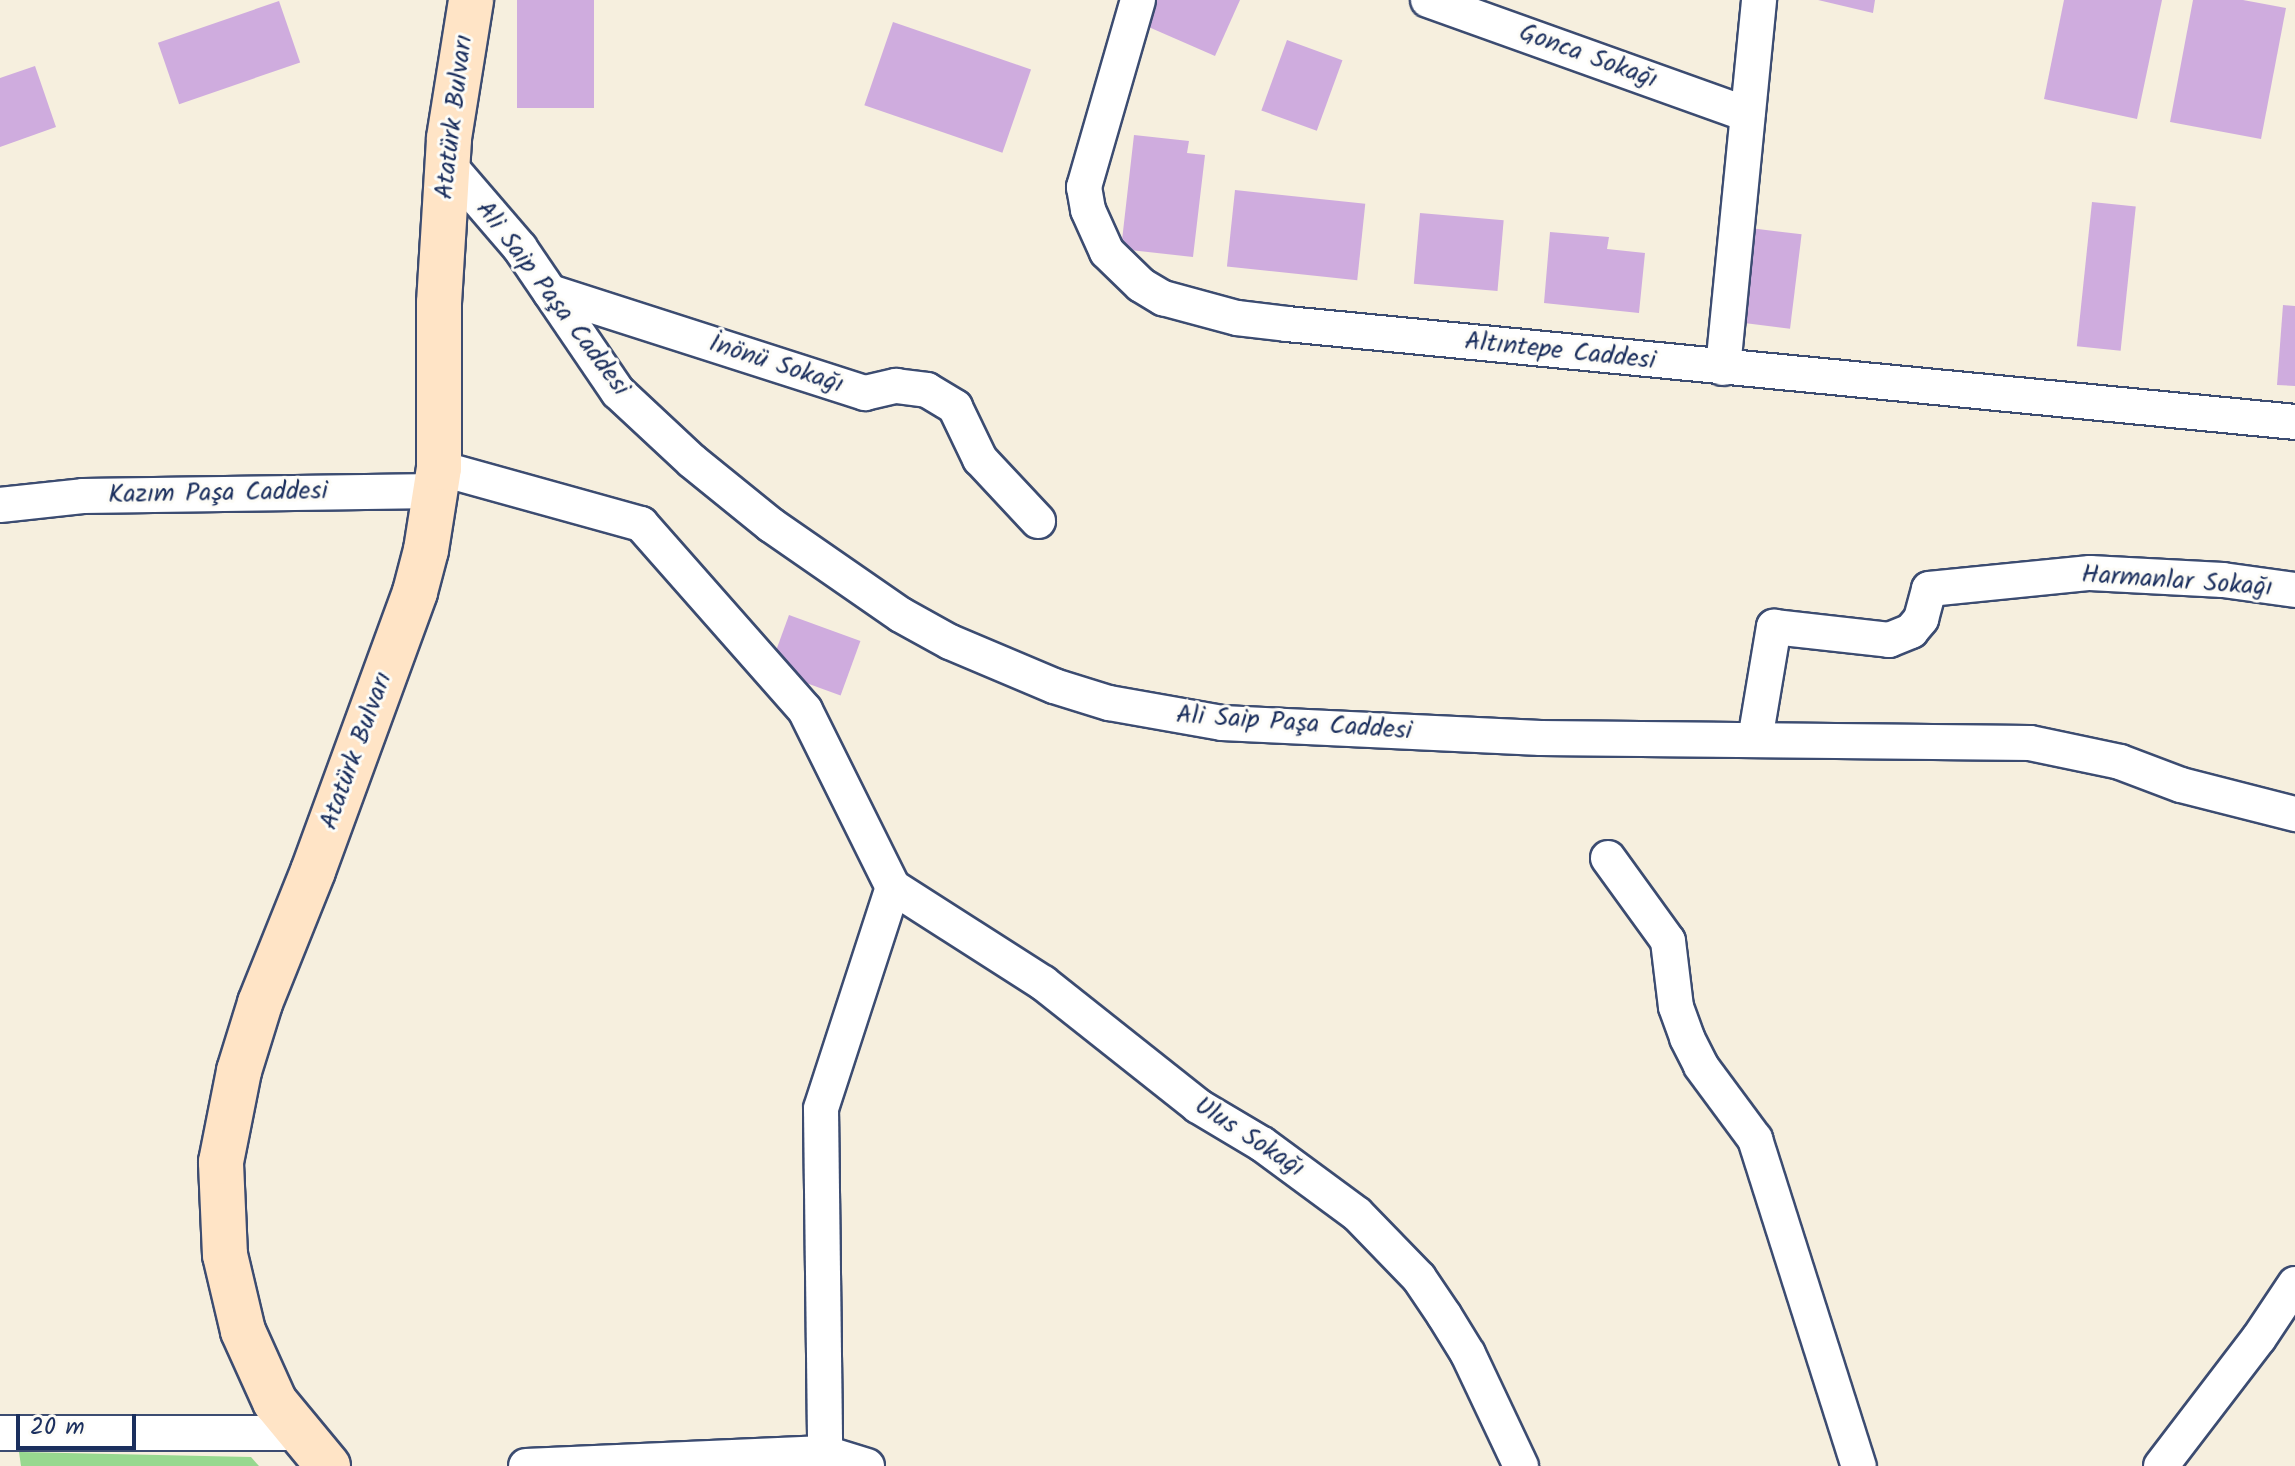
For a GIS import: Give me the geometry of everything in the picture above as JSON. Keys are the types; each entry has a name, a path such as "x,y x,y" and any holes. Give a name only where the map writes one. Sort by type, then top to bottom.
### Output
{"main road":[{"name":"Atatürk Bulvarı","path":"328,1466 275,1402 243,1331 225,1255 221,1162 239,1071 260,1003 313,871 415,592 438,480 439,303 447,163 471,0"}],"street":[{"name":"Altıntepe Caddesi","path":"1138,0 1084,187 1088,210 1107,252 1141,285 1163,298 1237,318 2295,422"},
{"name":"Gonca Sokağı","path":"1428,0 1747,114"},
{"path":"1723,368 1759,0"},
{"name":"Ali Saip Paşa Caddesi","path":"447,163 520,248 618,392 692,461 771,525 901,615 950,642 1054,686 1109,703 1222,723 1541,738 2030,743 2120,762 2206,793 2295,814"},
{"name":"İnönü Sokağı","path":"550,292 865,393 896,386 927,390 955,407 980,459 1038,521"},
{"name":"Kazım Paşa Caddesi","path":"0,505 83,496 438,480 641,524 805,710 893,887"},
{"name":"Harmanlar Sokağı","path":"1755,740 1774,627 1889,640 1911,631 1921,619 1929,589 2090,573 2223,580 2295,590"},
{"path":"1608,858 1668,941 1676,1007 1687,1038 1701,1066 1755,1139 1859,1466"},
{"path":"825,1453 821,1109 893,887"},
{"name":"Ulus Sokağı","path":"893,887 1043,983 1198,1106 1262,1144 1357,1214 1419,1278 1444,1315 1468,1354 1521,1466"},
{"path":"2161,1466 2259,1338 2295,1284"},
{"path":"0,1433 301,1433"},
{"path":"526,1466 825,1453 867,1466"}],"green space":[{"path":"19,1452 251,1457 259,1466 21,1466"}],"building":[{"path":"517,0 594,0 594,108 517,108"},
{"path":"1155,0 1240,0 1215,56 1144,25"},
{"path":"1818,0 1875,0 1873,13"},
{"path":"2064,0 2162,0 2137,119 2044,99"},
{"path":"2193,0 2243,0 2286,8 2261,139 2170,122"},
{"path":"279,1 300,62 179,104 158,43"},
{"path":"893,22 1031,70 1002,153 864,105"},
{"path":"1287,40 1342,60 1317,131 1261,110"},
{"path":"35,66 56,127 0,147 0,78"},
{"path":"1134,135 1189,141 1187,153 1205,155 1193,257 1121,249"},
{"path":"1235,190 1365,204 1357,280 1227,267"},
{"path":"2092,202 2136,207 2121,351 2077,346"},
{"path":"1420,213 1504,220 1497,291 1414,284"},
{"path":"1750,228 1802,234 1790,329 1738,322"},
{"path":"1550,232 1609,237 1607,249 1645,253 1639,313 1544,303"},
{"path":"2283,305 2295,306 2295,386 2277,385"},
{"path":"789,615 860,641 841,695 769,670"}]}
